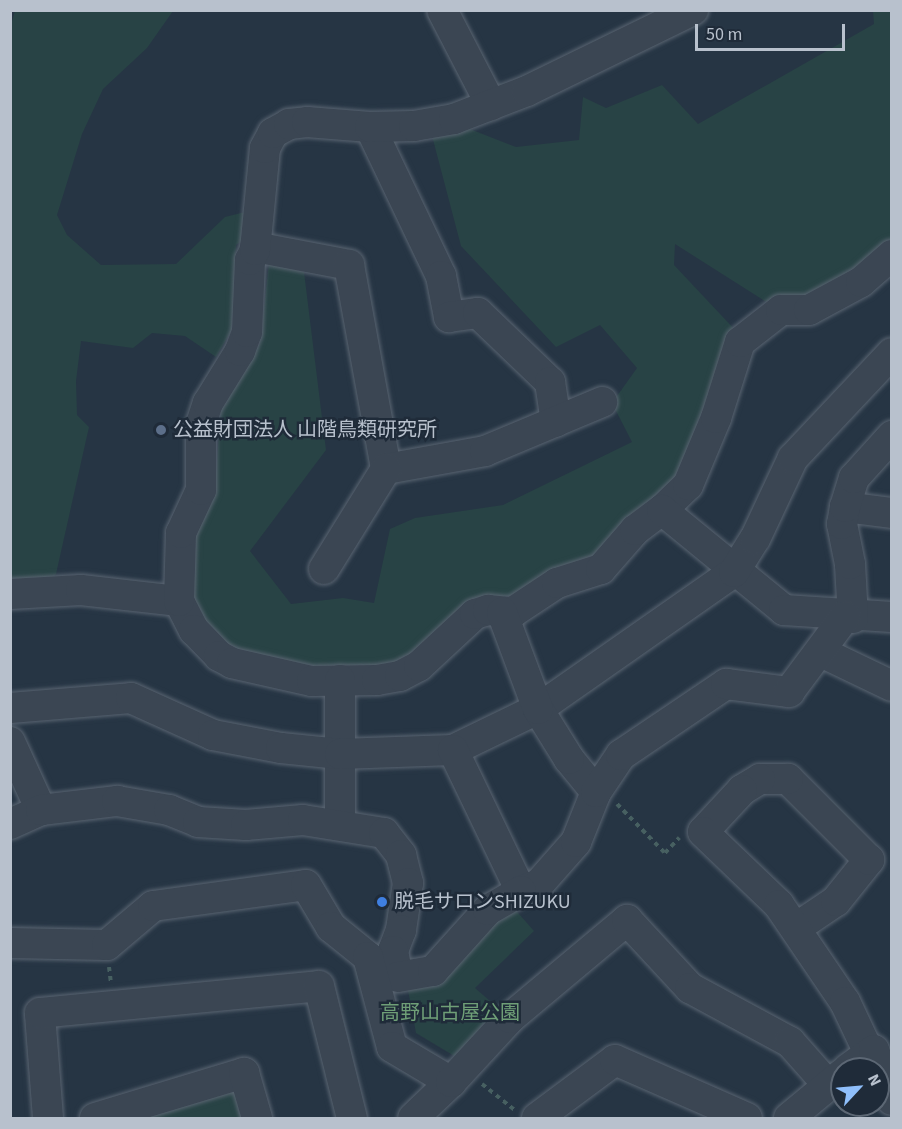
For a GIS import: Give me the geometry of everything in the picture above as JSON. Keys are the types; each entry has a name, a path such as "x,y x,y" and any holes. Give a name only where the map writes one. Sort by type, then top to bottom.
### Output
{"street":[{"path":"442,10 491,105"},
{"path":"693,10 491,105 454,119 414,126 370,127 307,122 289,124 273,133 265,148 255,247 250,260 244,343 208,403 201,424 201,490 181,533 178,601 194,630 219,656 232,663 312,681 400,676 419,666 475,614 488,610 513,612 556,582 601,569 635,530 662,510 688,485 716,418 740,342 781,310 809,310 861,282 891,255"},
{"path":"370,127 441,276 449,317 478,313 550,382 556,422"},
{"path":"255,247 349,265 386,469 324,569"},
{"path":"10,708 131,698 213,735 337,753 453,750 538,710 734,572 755,539 793,458 891,353"},
{"path":"386,469 485,451 602,402"},
{"path":"10,824 41,810 117,801 168,810 198,822 246,825 303,820 384,833 401,855 408,882 401,930 393,951 398,977 433,970 488,910 521,891 539,884 576,842 598,789 621,755 726,684 789,692 849,617 850,564 842,524 845,507 854,478 891,436"},
{"path":"845,507 891,513"},
{"path":"662,510 734,572 784,610 849,617 891,617"},
{"path":"10,594 81,590 178,601"},
{"path":"502,612 538,710 558,744 598,789"},
{"path":"820,652 891,686"},
{"path":"340,680 337,753 340,825"},
{"path":"10,742 41,810"},
{"path":"453,750 521,891"},
{"path":"796,928 836,901 869,860 788,779 760,779 750,783 703,832 779,905 796,928 845,1002 858,1057"},
{"path":"10,943 107,945 153,906 306,885 331,927 368,957 392,1047 451,1082"},
{"path":"413,1119 510,1018 627,920 690,988 790,1042 842,1057"},
{"path":"48,1119 40,1013 319,986 352,1119"},
{"path":"551,1114 615,1060 733,1116"},
{"path":"95,1119 244,1073 256,1119"},
{"path":"789,1119 830,1086"}],"path":[{"path":"598,789 665,853 694,823 703,832"},
{"path":"107,945 113,1005"}],"green space":[{"path":"15,11 173,11 147,48 103,89 82,134 57,215 67,235 101,265 176,264 225,217 249,211 248,236 236,245 232,330 216,357 185,336 152,333 133,348 81,341 76,381 77,415 89,427 56,574 47,583 11,584 10,28"},
{"path":"873,11 891,11 891,244 811,300 771,305 675,244 674,265 737,332 678,488 599,562 416,661 340,675 230,654 188,599 191,530 215,485 221,409 260,343 269,263 304,272 326,450 250,551 291,604 343,598 374,603 390,529 415,518 503,505 632,442 612,403 637,368 600,325 556,347 461,246 431,132 457,124 516,147 579,140 583,97 606,108 662,85 698,124 874,24"},
{"name":"高野山古屋公園","path":"512,906 534,931 475,988 504,1013 461,1060 416,1033 407,985"},
{"path":"235,1083 247,1118 119,1118"}],"place":[{"name":"公益財団法人 山階鳥類研究所","path":"161,430"},
{"name":"脱毛サロンSHIZUKU","path":"382,902"}]}
